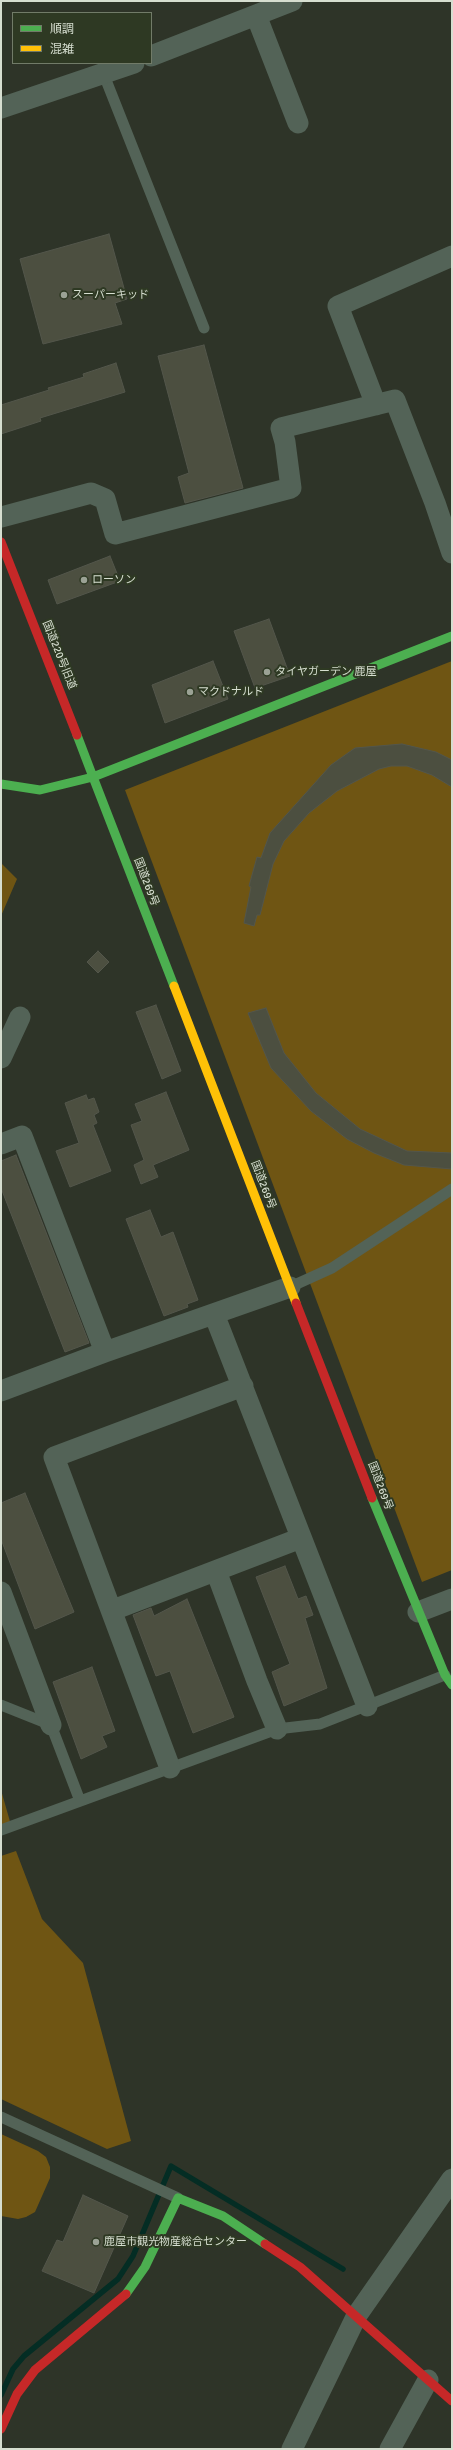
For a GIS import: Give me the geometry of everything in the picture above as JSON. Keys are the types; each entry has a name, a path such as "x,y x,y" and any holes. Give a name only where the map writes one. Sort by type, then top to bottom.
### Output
{"main road":[{"name":"国道220号旧道","path":"1,542 93,777"},
{"path":"1,784 40,790 93,777 452,636"},
{"name":"国道269号","path":"93,777 290,1287 418,1612 445,1676 452,1685"},
{"path":"445,1676 452,1697"},
{"path":"1,2429 17,2394 35,2370 124,2297 145,2268 174,2196 223,2216 300,2267 357,2315 452,2401"}],"street":[{"path":"152,56 292,1"},
{"path":"256,15 298,123"},
{"path":"1,108 104,75 132,64"},
{"path":"376,405 338,306 452,256"},
{"path":"1,518 91,493 105,499 115,534 291,488 281,428 395,400 435,503 452,553"},
{"path":"1,1058 20,1017"},
{"path":"1,1144 22,1136 105,1352"},
{"path":"1,1391 105,1352 290,1287"},
{"path":"214,1314 367,1706"},
{"path":"170,1768 113,1610 54,1457 243,1386"},
{"path":"113,1610 301,1538"},
{"path":"216,1571 257,1681 277,1729"},
{"path":"1,1592 51,1725"},
{"path":"418,1612 452,1599"},
{"path":"292,2449 357,2315 452,2178"},
{"path":"390,2449 428,2380"}],"lane":[{"path":"104,75 204,328"},
{"path":"290,1287 332,1268 452,1189"},
{"path":"1,1830 277,1729 320,1724 445,1676"},
{"path":"1,1704 51,1725 80,1801"},
{"path":"1,2117 174,2196"}],"shaded area":[{"path":"452,661 452,1570 422,1582 125,790"},
{"path":"1,863 17,879 1,916"},
{"path":"1,1790 11,1825 1,1828"},
{"path":"16,1851 42,1919 83,1963 131,2141 107,2149 1,2099 1,1856"},
{"path":"1,2134 38,2151 46,2157 50,2167 50,2178 35,2212 18,2219 1,2216"}],"building":[{"path":"109,234 127,299 115,303 122,324 43,344 20,259"},
{"path":"204,345 243,488 185,503 178,477 189,473 158,356"},
{"path":"116,363 125,392 40,418 41,421 1,434 1,405 49,390 48,388 84,377 83,374"},
{"path":"110,556 120,581 57,604 48,580"},
{"path":"269,619 290,676 255,688 234,631"},
{"name":"マクドナルド","path":"213,661 228,699 165,723 152,685"},
{"path":"402,744 436,752 452,760 452,787 432,775 407,766 391,766 379,769 337,791 309,813 284,841 273,864 260,915 257,915 254,926 244,923 251,887 249,886 257,857 261,858 270,833 331,765 355,748"},
{"path":"98,951 109,962 98,973 87,962"},
{"path":"156,1005 181,1071 162,1079 136,1012"},
{"path":"266,1008 284,1053 316,1093 360,1129 407,1151 452,1153 452,1169 404,1165 374,1153 347,1139 311,1111 271,1068 248,1013"},
{"path":"166,1092 189,1150 153,1165 158,1177 141,1184 134,1165 144,1160 131,1125 142,1121 135,1104"},
{"path":"86,1095 88,1100 94,1098 99,1112 94,1115 97,1123 93,1125 111,1171 70,1187 56,1151 79,1143 65,1103"},
{"path":"16,1155 89,1343 65,1352 1,1188 1,1161"},
{"path":"150,1210 161,1237 173,1232 198,1300 187,1304 188,1307 164,1316 126,1219"},
{"path":"25,1493 74,1612 35,1629 1,1539 1,1503"},
{"path":"285,1566 298,1599 306,1596 313,1615 305,1618 327,1688 284,1706 272,1672 290,1664 256,1577"},
{"path":"187,1599 234,1717 193,1733 170,1671 156,1676 133,1615 151,1608 154,1616"},
{"path":"92,1667 115,1731 102,1736 107,1747 81,1759 53,1682"},
{"name":"鹿屋市観光物産総合センター","path":"83,2195 128,2216 94,2293 42,2271 57,2240 63,2242"}],"waterway":[{"path":"1,2395 13,2369 24,2356 118,2279 133,2256 171,2166 343,2269"}],"traffic: fast":[{"path":"77,735 93,777 452,636"},
{"path":"1,784 40,790 93,777 174,986"},
{"path":"372,1498 445,1675 452,1685"},
{"path":"126,2294 145,2267 178,2198 223,2216 265,2244"}],"traffic: slow":[{"path":"174,986 296,1303"}],"traffic: jam":[{"path":"1,542 77,735"},
{"path":"296,1303 372,1498"},
{"path":"265,2244 300,2267 452,2401"},
{"path":"1,2429 17,2394 35,2370 126,2294"}],"place":[{"name":"スーパーキッド","path":"64,295"},
{"name":"ローソン","path":"84,580"},
{"name":"タイヤガーデン 鹿屋","path":"267,672"},
{"name":"マクドナルド","path":"190,692"},
{"name":"鹿屋市観光物産総合センター","path":"96,2242"}]}
